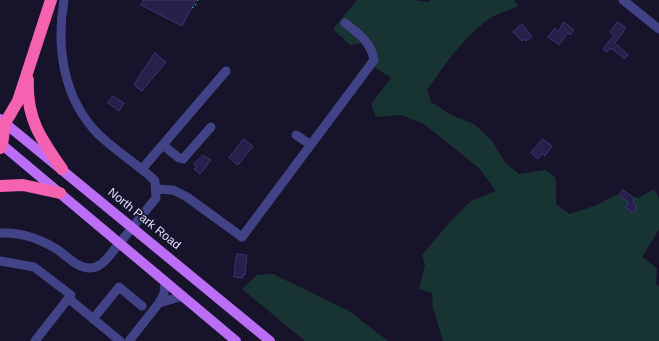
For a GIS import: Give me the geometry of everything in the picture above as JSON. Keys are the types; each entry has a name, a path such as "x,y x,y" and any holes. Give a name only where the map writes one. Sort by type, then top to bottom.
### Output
{"highway":[{"path":"1,146 2,121 18,102 51,0"},
{"path":"28,70 28,90 32,118 37,132 62,169"},
{"path":"0,186 23,185 60,193"}],"main road":[{"name":"North Park Road","path":"2,121 270,341"},
{"path":"1,146 60,193 236,341"}],"street":[{"path":"0,233 17,234 41,241 85,268 92,268 104,263 156,198 155,181 97,133 72,94 63,65 61,47 61,22 64,0"},
{"path":"622,0 659,29"},
{"path":"156,189 173,190 187,196 242,237 374,60 373,51 367,41 345,23"},
{"path":"142,169 226,71"},
{"path":"163,145 179,158 185,159 211,127"},
{"path":"296,135 311,145"},
{"path":"0,261 34,266 71,295 37,338 47,341"},
{"path":"129,341 159,303 164,294 165,281"},
{"path":"93,319 118,287 142,306"},
{"path":"159,303 183,296"},
{"path":"68,298 120,341"}],"path":[{"path":"192,7 194,8 198,0"}],"green space":[{"path":"357,0 414,0 428,2 431,0 514,0 518,6 492,17 482,24 456,50 427,90 431,102 451,115 474,124 491,140 506,163 519,174 546,170 556,178 556,204 570,214 597,205 616,195 639,198 654,189 659,198 659,229 642,257 657,268 656,284 659,287 659,341 443,341 433,308 432,293 419,289 425,265 422,255 449,223 471,201 496,191 480,169 424,124 401,115 376,117 371,104 391,78 371,65 369,42 350,45 333,29"},
{"path":"273,274 349,311 388,341 305,341 242,289 257,275"}],"building":[{"path":"144,0 196,0 182,26 141,5"},
{"path":"564,22 574,30 570,35 568,33 559,45 548,37 555,28 558,31"},
{"path":"618,22 626,28 615,43 628,55 625,59 611,48 607,52 603,49 614,35 610,32"},
{"path":"522,24 532,37 526,41 525,39 522,41 513,32"},
{"path":"155,53 166,62 142,91 134,85"},
{"path":"113,96 124,103 119,111 108,103"},
{"path":"244,139 253,146 238,165 229,158"},
{"path":"543,139 552,146 545,156 542,154 538,159 531,153"},
{"path":"203,155 211,160 200,174 194,169 197,166 194,164"},
{"path":"623,190 635,199 633,201 637,208 633,213 625,207 629,203 619,195"},
{"path":"237,254 247,255 245,275 243,274 243,278 234,277"}]}
